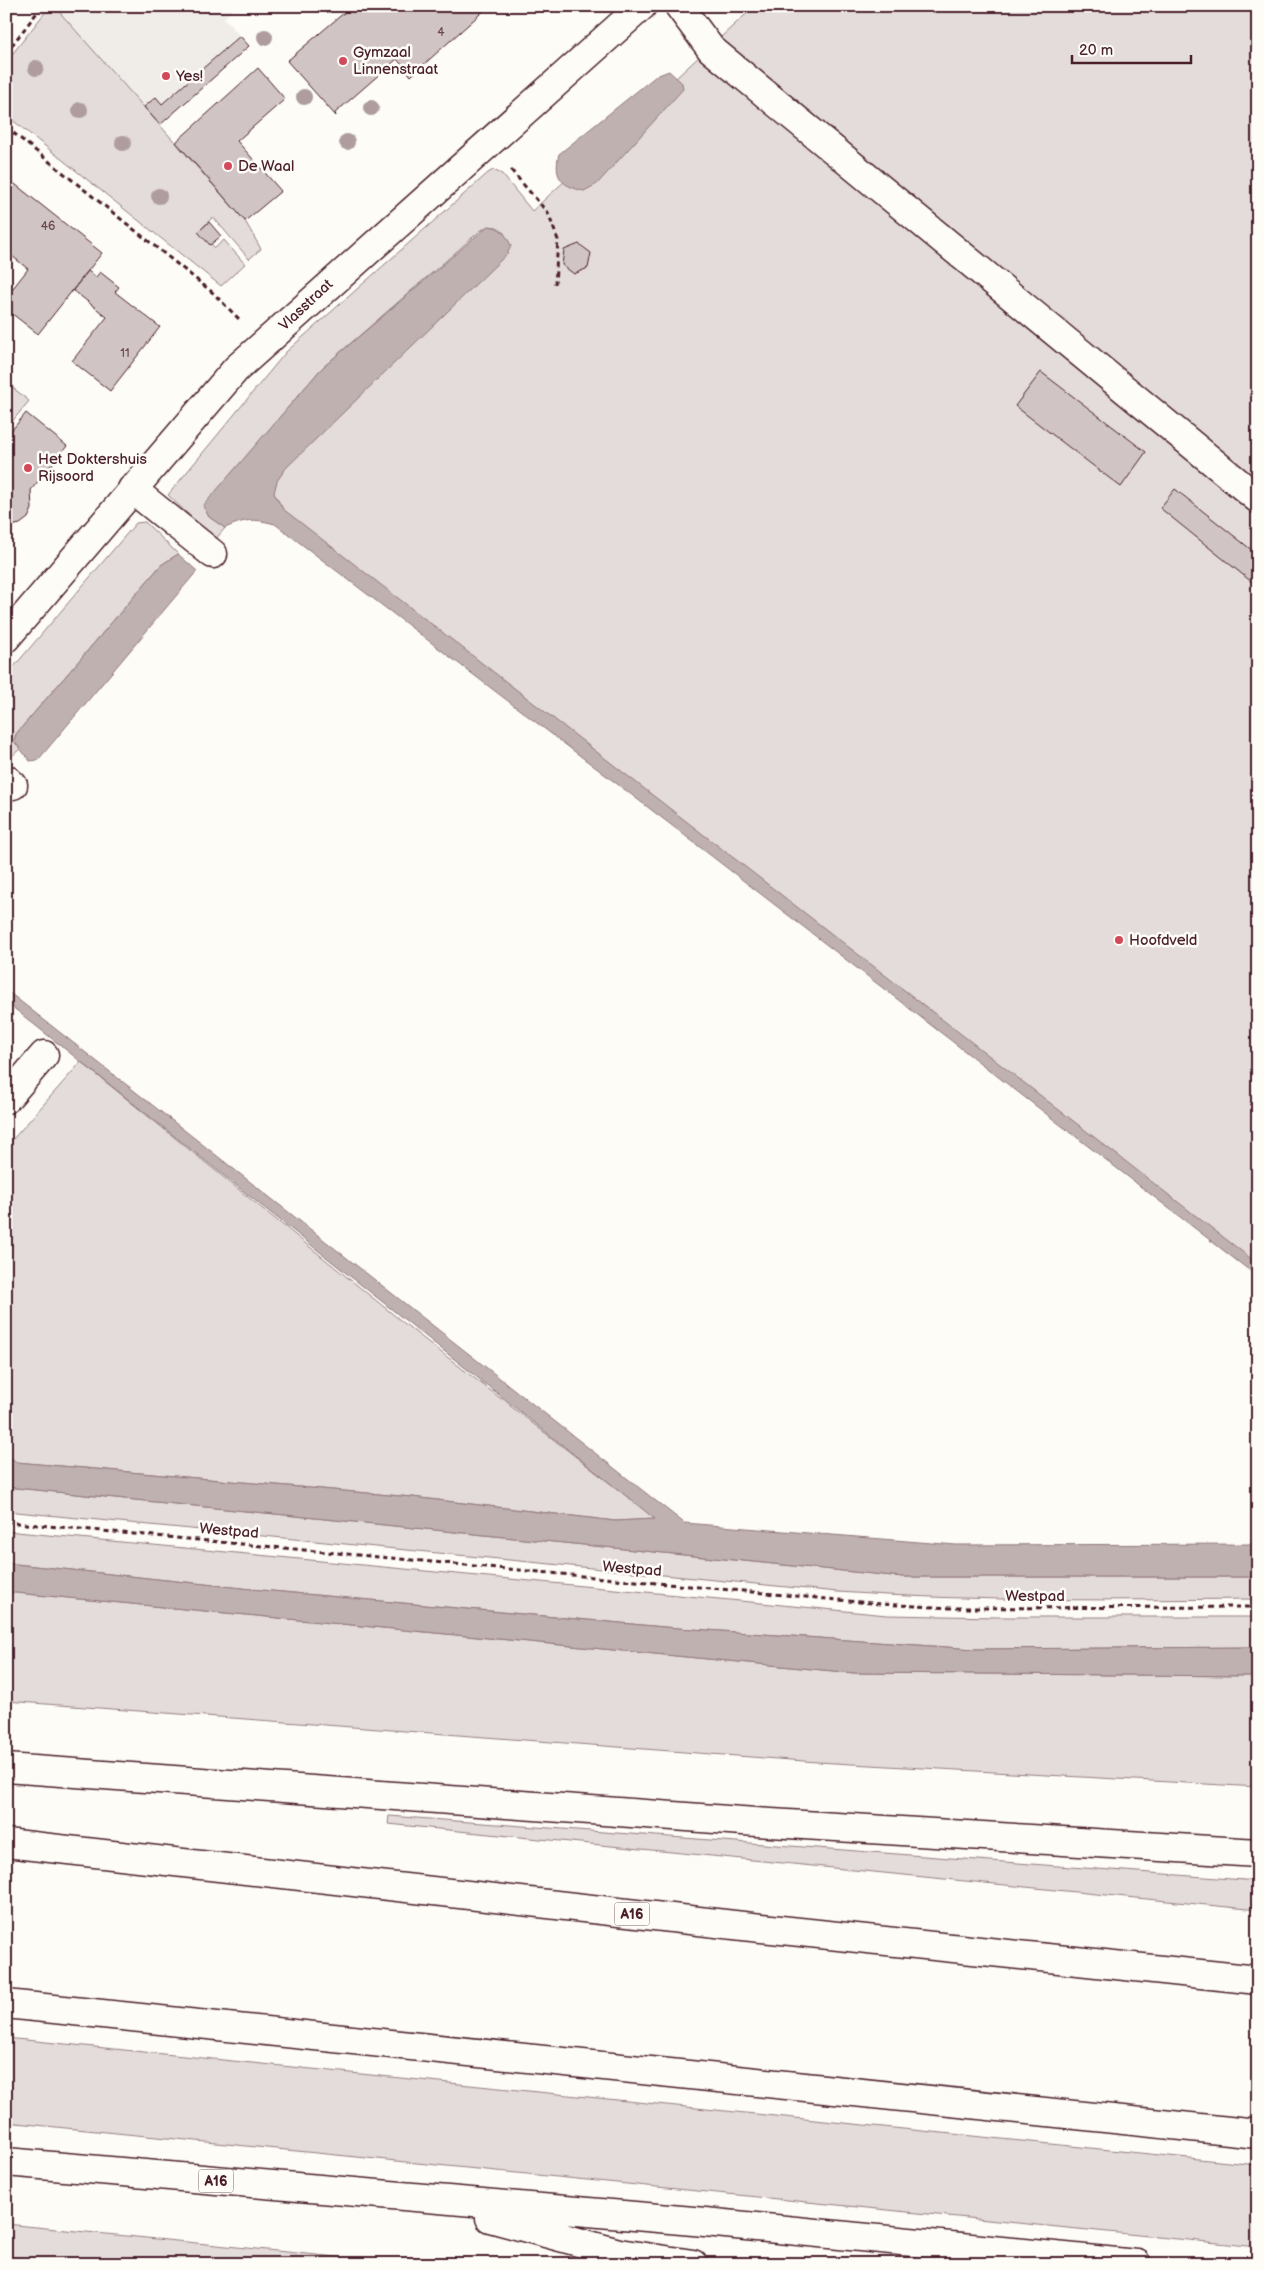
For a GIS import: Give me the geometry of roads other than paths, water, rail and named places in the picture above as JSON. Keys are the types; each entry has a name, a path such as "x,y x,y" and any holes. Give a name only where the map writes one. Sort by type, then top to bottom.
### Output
{"main road":[{"name":"Vlasstraat","path":"6,638 236,369 642,6"},
{"path":"679,6 711,50 1258,499"},
{"path":"132,489 213,554"},
{"path":"6,1099 44,1055"},
{"path":"6,1768 771,1824 1258,1853"},
{"name":"A16","path":"6,1843 752,1927 1258,1980"},
{"path":"6,2004 1258,2134"},
{"name":"A16","path":"6,2162 425,2200 706,2222 1137,2264"},
{"name":"A16","path":"425,2200 619,2253 693,2264"}],"place":[{"name":"Gymzaal Linnenstraat","path":"343,61"},
{"name":"Yes!","path":"166,76"},
{"name":"De Waal","path":"228,166"},
{"name":"Het Doktershuis Rijsoord","path":"28,468"},
{"name":"Hoofdveld","path":"1119,940"}]}
